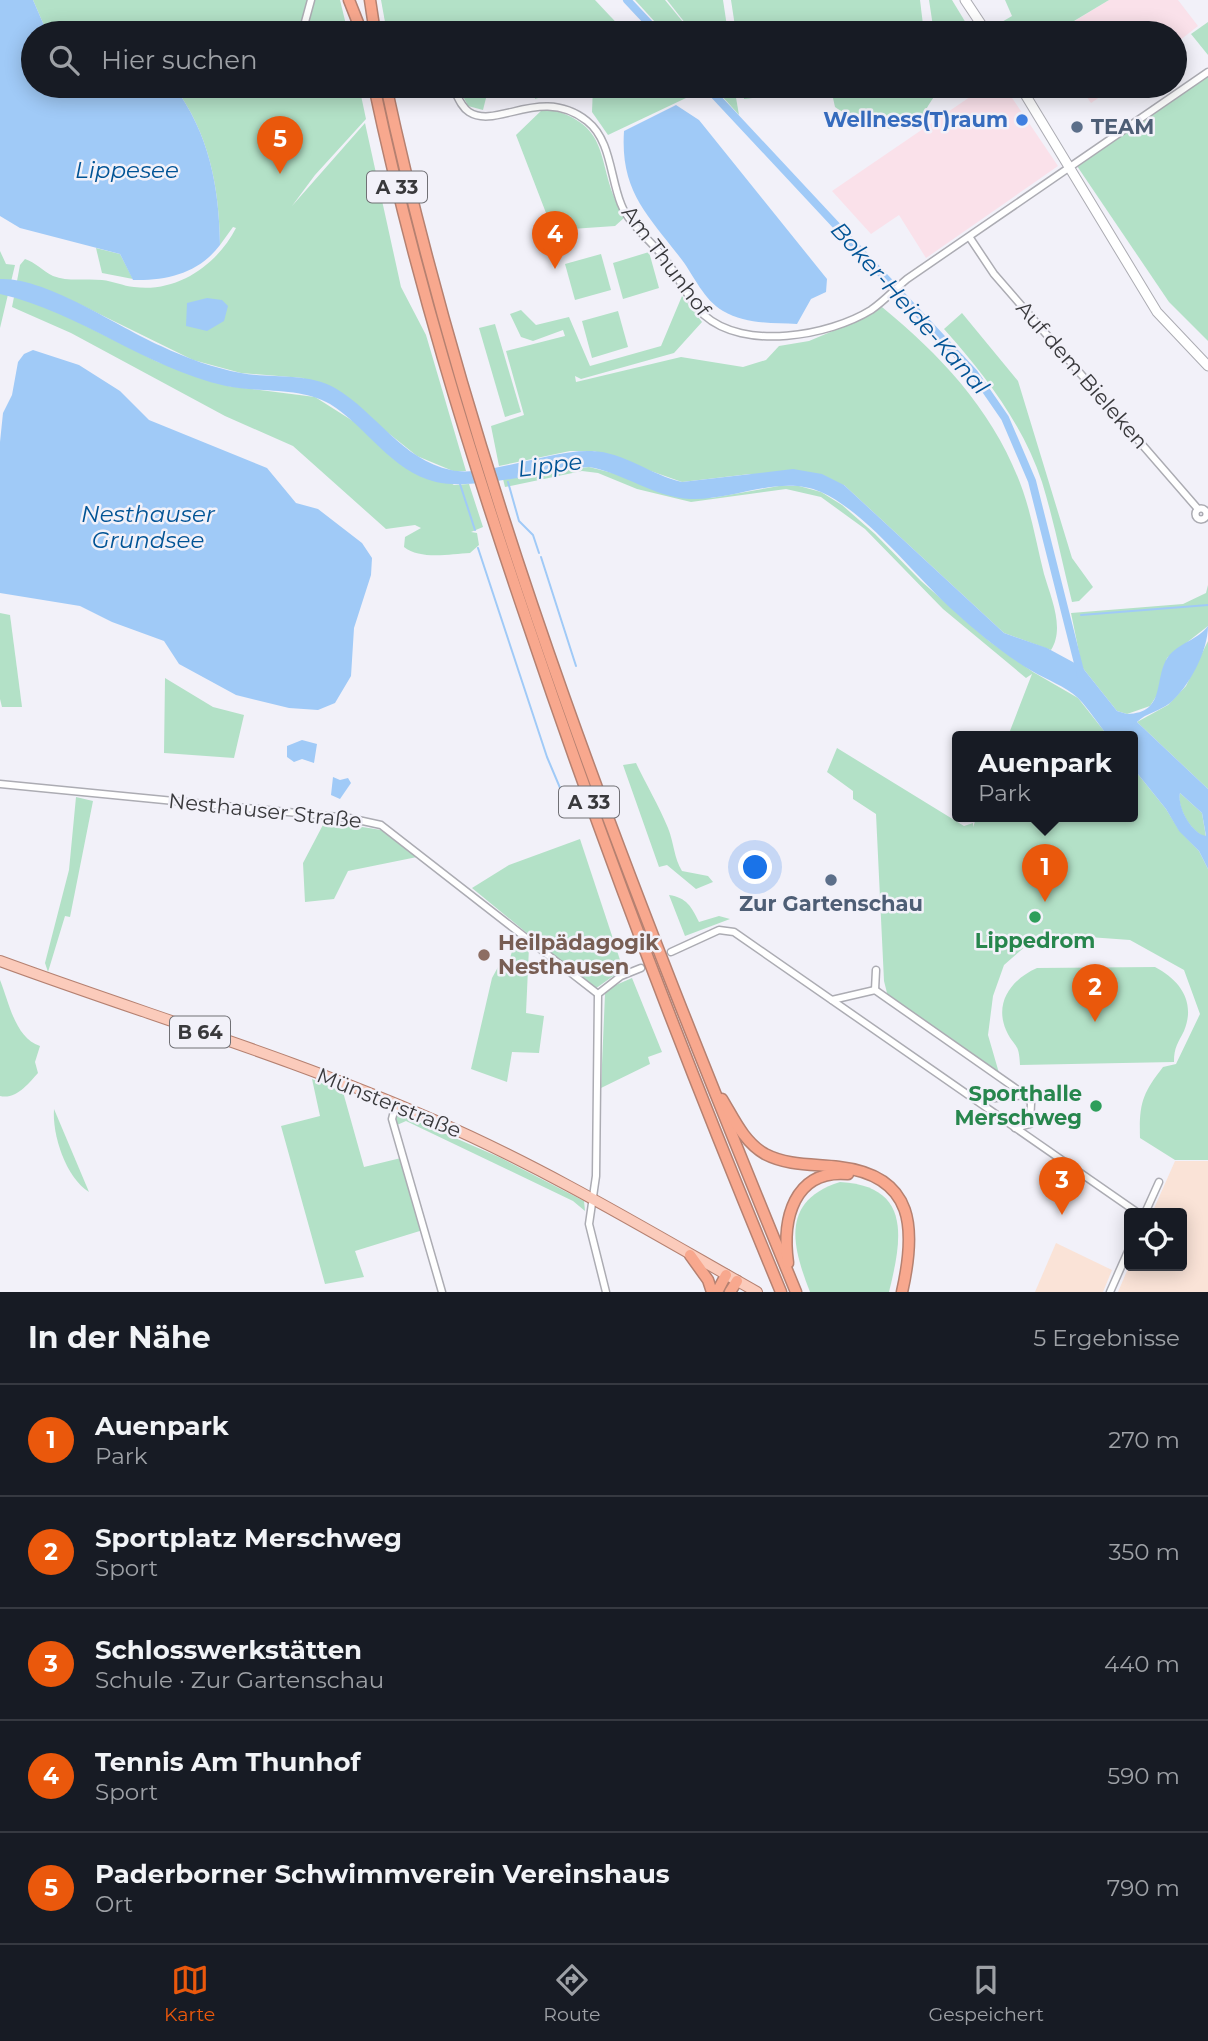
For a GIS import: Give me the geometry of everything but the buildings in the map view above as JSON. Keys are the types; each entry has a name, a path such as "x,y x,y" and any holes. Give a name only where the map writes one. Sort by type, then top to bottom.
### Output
{"highway":[{"path":"349,0 357,21"},
{"path":"357,0 360,21"},
{"path":"372,0 374,21"},
{"name":"A 33","path":"377,98 422,289 495,527 568,742 640,940 781,1292"},
{"name":"A 33","path":"389,98 432,276 509,531 618,845 700,1060 794,1286"},
{"path":"700,1060 742,1134 765,1154 799,1164 858,1170 878,1177 899,1196 910,1226 910,1253 899,1292"},
{"path":"794,1286 786,1228 795,1199 812,1183 826,1176 857,1174 887,1188 903,1211 907,1240 899,1292"},
{"path":"691,1255 715,1292 726,1275"},
{"path":"730,1292 737,1281"}],"main road":[{"name":"Münsterstraße","path":"0,961 284,1061 396,1104 482,1143 591,1198 757,1292"}],"street":[{"path":"305,21 311,0"},
{"path":"965,0 979,21"},
{"name":"Am Thunhof","path":"1187,87 1208,72"},
{"name":"Am Thunhof","path":"459,98 466,109 478,116 544,105 567,110 590,124 606,151 622,206 665,258 697,307 713,322 756,334 799,335 857,317 887,298 905,281 1171,98"},
{"path":"1027,98 1157,312 1208,366"},
{"name":"Auf dem Bieleken","path":"970,238 994,274 1200,509 1208,502"},
{"name":"Nesthauser Straße","path":"0,784 349,818 381,825 598,994"},
{"path":"671,952 727,930 1131,1208"},
{"path":"606,1292 589,1224 596,1176 598,994 621,976 641,968"},
{"path":"875,990 876,970"},
{"path":"832,1000 875,990 1025,1095 1031,1103 1030,1124 1016,1128"},
{"path":"976,1101 1025,1095"},
{"path":"396,1104 392,1119 442,1292"},
{"path":"1147,1208 1159,1182"},
{"path":"1110,1292 1124,1260"}],"shaded area":[{"path":"1109,0 1178,0 1198,26 1187,35 1187,21 1075,21"},
{"path":"968,98 1012,98 1058,166 926,258 899,215 871,234 832,191"},
{"path":"1175,1161 1208,1161 1208,1292 1118,1292 1127,1271 1187,1271 1187,1208 1154,1208"},
{"path":"1056,1243 1112,1270 1103,1292 1035,1292"}],"green space":[{"path":"33,0 340,0 345,21 42,21"},
{"path":"381,0 595,0 615,21 385,21"},
{"path":"635,0 665,0 682,21 654,21"},
{"path":"667,0 723,0 726,21 684,21"},
{"path":"731,0 920,0 923,21 734,21"},
{"path":"929,0 952,0 965,21 932,21"},
{"path":"1005,0 1109,0 1074,21 1003,21 1012,16"},
{"path":"1208,22 1208,55 1191,34"},
{"path":"1208,74 1208,341 1169,302 1077,166 1174,98 1187,98 1187,89"},
{"path":"182,98 362,98 366,119 315,175 292,206 365,123 401,287 426,335 466,471 453,471 417,456 387,432 303,378 241,373 193,360 79,304 17,281 20,265 25,259 59,278 102,280 150,288 165,286 194,274 218,254 236,228 233,227 220,245 217,202 210,161"},
{"path":"464,98 486,98 483,110 468,106"},
{"path":"593,98 686,98 608,135 592,112"},
{"path":"724,98 736,98 739,115"},
{"path":"833,98 933,98 918,120 897,128 864,123 835,107"},
{"path":"544,108 568,115 584,125 594,137 615,199 625,217 615,226 557,230 551,226 516,135"},
{"path":"96,248 120,254 133,279 102,273"},
{"path":"0,251 6,264 15,265 0,328"},
{"path":"649,252 659,288 623,299 613,263"},
{"path":"601,254 611,290 575,300 565,264"},
{"path":"682,296 702,322 674,353 581,379 575,376 576,382 681,357 743,367 766,360 779,346 809,341 882,307 926,346 965,389 983,412 1012,463 1032,521 1055,613 1057,632 1051,650 1004,633 844,485 750,474 682,482 594,451 570,451 499,466 491,426 524,415 506,351 565,336 563,330 533,341 521,337 510,314 521,310 536,325 569,317 590,366 661,346"},
{"path":"14,297 44,305 158,362 228,386 315,397 454,485 469,484 483,527 471,532 477,533 479,545 470,553 436,555 411,551 404,547 405,537 421,528 415,525 386,529 293,446 225,416 71,333 12,307"},
{"path":"618,311 628,347 592,358 582,321"},
{"path":"962,313 1018,381 1072,558 1093,587 1079,601 1072,602 1042,482 1024,440 988,382 944,329"},
{"path":"495,324 521,412 505,417 479,328"},
{"path":"589,467 711,498 779,486 799,486 821,492 842,505 875,534 921,581 989,641 1033,672 1078,698 1104,731 1010,731 1032,674 1026,678 943,609 865,529 821,497 786,489 691,502 637,489 598,473 582,471 505,487 503,479"},
{"path":"1208,585 1208,626 1167,658 1157,695 1150,706 1127,714 1117,711 1082,667 1071,613 1183,604 1206,593"},
{"path":"0,613 10,615 22,707 2,707 0,699"},
{"path":"1208,641 1208,789 1137,722 1168,705 1186,686"},
{"path":"165,678 213,707 244,715 234,758 164,753"},
{"path":"837,748 952,819 952,822 964,826 973,823 973,827 975,822 1138,822 1138,774 1179,830 1199,851 1208,869 1208,1160 1175,1160 1140,1138 1141,1108 1146,1092 1163,1067 1176,1064 1200,1014 1184,970 1130,940 1075,936 1027,945 1004,965 993,996 988,1035 999,1073 888,997 884,981 876,814 853,799 853,791 827,772"},
{"path":"636,763 668,828 682,871 708,876 713,882 696,889 667,865 659,867 623,765"},
{"path":"1180,793 1202,813 1206,837 1190,825 1180,805"},
{"path":"76,797 93,801 70,917 65,916 48,972 45,963 69,870"},
{"path":"325,821 381,830 417,857 348,871 334,899 305,902 303,863"},
{"path":"580,839 623,969 595,989 472,888 509,865"},
{"path":"669,895 688,904 699,922 719,916 730,919 685,936"},
{"path":"516,937 529,947 526,1013 544,1016 539,1053 512,1052 507,1082 471,1069 492,978 498,967 507,969"},
{"path":"1155,967 1172,978 1187,1001 1187,1020 1174,1062 1020,1065 1019,1052 1006,1030 1002,1010 1008,993 1020,978 1037,968"},
{"path":"632,978 662,1052 648,1057 650,1064 601,1088 605,994 609,988"},
{"path":"0,980 19,1027 31,1042 40,1046 35,1062 38,1073 22,1090 6,1097 0,1096"},
{"path":"312,1079 343,1092 364,1167 401,1158 423,1230 355,1251 364,1277 325,1284 281,1126 320,1116"},
{"path":"54,1109 89,1192 74,1177 62,1155 55,1131"},
{"path":"398,1113 501,1158 584,1201 585,1211 573,1201 406,1121 397,1125 395,1117"},
{"path":"840,1182 863,1186 880,1193 891,1205 898,1235 889,1292 810,1292 796,1242 799,1213 807,1201 821,1190"}],"water":[{"name":"Lippesee","path":"0,0 33,0 42,21 21,21 21,98 182,98 196,123 210,161 217,202 220,245 212,255 192,269 170,277 133,280 120,254 20,228 0,216"},
{"path":"676,105 699,120 827,279 826,292 811,299 797,324 749,321 716,306 639,202 627,171 624,131"},
{"name":"Lippe","path":"0,279 39,286 60,294 144,338 200,362 241,373 301,378 324,383 350,398 418,456 451,470 482,470 557,454 592,451 615,455 682,482 793,469 822,474 844,485 1004,633 1047,648 1082,667 1117,711 1127,714 1148,708 1154,701 1168,657 1208,626 1201,657 1184,688 1170,703 1137,722 1208,789 1208,869 1199,851 1179,831 1166,809 1138,774 1138,731 1104,731 1078,698 1022,665 983,636 941,599 874,530 839,502 821,492 789,486 690,499 651,490 614,474 589,467 470,484 436,482 392,459 343,414 318,398 292,392 226,386 196,378 29,302 0,294","holes":["1180,793 1202,813 1206,836 1190,825 1181,805"]},
{"path":"207,298 222,300 228,306 224,321 207,331 186,326 187,303"},
{"name":"Nesthauser Grundsee","path":"33,350 79,365 120,391 149,420 267,468 296,503 318,509 362,543 372,558 371,575 354,628 351,676 335,703 318,710 289,708 236,695 179,664 164,641 112,622 80,606 0,593 0,442 3,413 12,395 18,362 24,354"},
{"path":"302,740 317,744 314,763 302,759 294,762 287,757 287,746"},
{"path":"333,777 340,780 348,778 351,783 340,799 331,795"}],"waterway":[{"name":"Boker-Heide-Kanal","path":"627,0 647,21"},
{"name":"Boker-Heide-Kanal","path":"717,98 974,373 1005,418 1032,481 1081,675"},
{"name":"Lippe","path":"508,482 519,521 533,535 539,553"},
{"path":"460,484 475,530"},
{"path":"478,548 547,757 566,802"},
{"path":"541,557 576,666"},
{"path":"1081,615 1208,605"}],"place":[{"name":"Wellness(T)raum","path":"1022,120"},
{"name":"TEAM","path":"1077,127"},
{"name":"Paderborner Schwimmverein Vereinshaus","path":"280,174"},
{"name":"Tennis Am Thunhof","path":"555,269"},
{"name":"Zur Gartenschau","path":"831,880"},
{"name":"Auenpark","path":"1045,902"},
{"name":"Lippedrom","path":"1035,917"},
{"name":"Heilpädagogik Nesthausen","path":"484,955"},
{"name":"Sportplatz Merschweg","path":"1095,1022"},
{"name":"Sporthalle Merschweg","path":"1096,1106"},
{"name":"Schlosswerkstätten","path":"1062,1215"}]}
